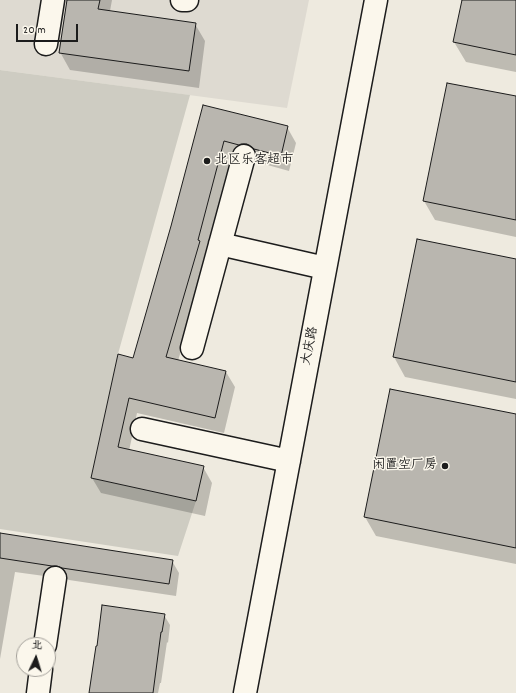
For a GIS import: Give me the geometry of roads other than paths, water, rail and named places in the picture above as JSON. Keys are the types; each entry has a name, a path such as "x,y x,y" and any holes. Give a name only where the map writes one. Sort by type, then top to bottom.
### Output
{"street":[{"path":"46,44 53,0"},
{"path":"182,0 187,0"},
{"name":"大庆路","path":"245,693 376,0"},
{"path":"192,348 244,156"},
{"path":"220,244 325,268"},
{"path":"142,429 289,461"},
{"path":"46,637 55,578"},
{"path":"38,693 40,677"}],"place":[{"name":"北区乐客超市","path":"207,161"},
{"name":"闲置空厂房","path":"445,466"}]}
